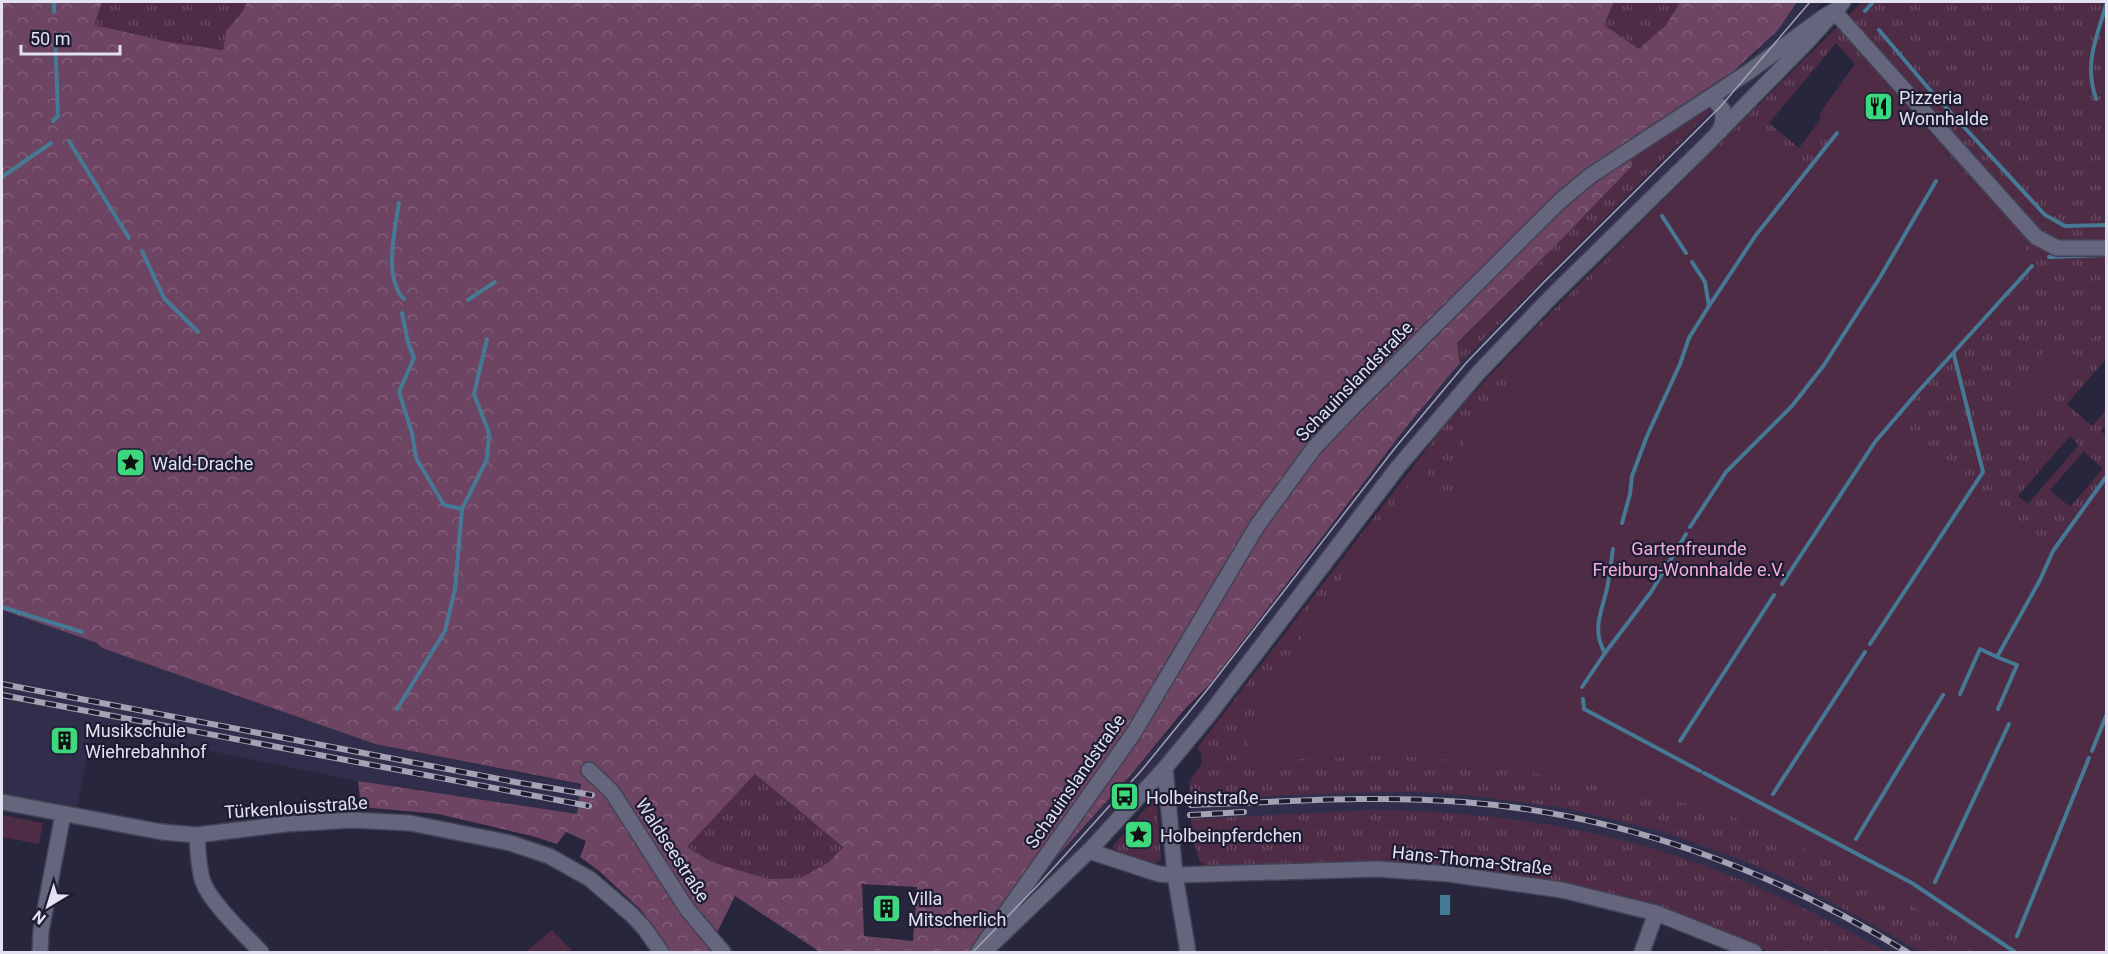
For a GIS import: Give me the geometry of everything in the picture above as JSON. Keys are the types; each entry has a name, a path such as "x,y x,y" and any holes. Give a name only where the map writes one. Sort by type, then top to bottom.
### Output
{"main road":[{"name":"Schauinslandstraße","path":"978,952 1133,734 1251,535 1314,448 1347,411 1559,202 1590,176 1750,71 1839,6"},
{"path":"982,952 1089,851 1165,768 1208,716 1398,467 1479,372 1543,305 1719,132 1839,6 2036,237 2057,248 2106,248"},
{"path":"1709,98 1723,110 1723,121 1719,132"},
{"path":"1165,768 1175,875 1188,952"},
{"name":"Waldseestraße","path":"589,770 612,792 687,909 723,952"},
{"name":"Türkenlouisstraße","path":"2,802 140,829 197,835 286,824 352,820 410,823 510,843 549,856 590,879 632,915 661,952"},
{"path":"39,952 63,814"},
{"path":"197,835 200,870 204,885 213,900 261,952"},
{"path":"1089,851 1159,874 1175,875"},
{"name":"Hans-Thoma-Straße","path":"1175,875 1372,869 1449,874 1562,890 1656,913 1754,952"},
{"path":"1642,952 1656,913"}],"shaded area":[{"path":"1797,2 1823,2 1733,107 1551,289 1170,754 1008,928 1025,892 1209,685 1407,426 1460,363 1693,130 1709,107 1704,90 1749,59 1778,30"},
{"path":"2,610 375,744 581,785 577,814 358,781 92,727 77,808 2,794"},
{"path":"1319,758 1510,764 1980,952 1808,952 1332,833 1192,836 1189,782 1202,763"}],"green space":[{"path":"2,2 102,2 94,25 174,43 223,50 226,31 242,12 247,2 1614,2 1604,25 1639,49 1666,25 1680,2 1797,2 1778,30 1736,69 1623,144 1633,165 1457,343 1460,363 1407,426 1209,685 1185,709 1134,771 1025,892 1018,889 969,952 820,952 735,896 709,952 670,952 641,910 599,871 580,857 586,841 566,832 557,844 438,814 361,807 358,781 577,814 581,784 375,744 102,648 97,643 2,610","holes":["755,774 843,847 829,862 801,878 768,879 712,862 687,847","862,884 917,887 913,941 864,936"]},
{"path":"102,2 247,2 242,12 226,31 223,51 93,25"},
{"path":"1614,2 1680,2 1666,25 1639,49 1604,25"},
{"path":"1862,2 2106,2 2106,321 2099,313 2087,343 2106,326 2106,359 2067,404 2092,426 2106,410 2106,425 2101,431 2106,436 2106,476 2050,547 1888,424 2033,264 2021,240 1871,63 1855,64 1836,43 1769,123 1799,148 1820,120 1838,132 1809,167 1750,121 1544,328 1535,347 1530,345 1513,366 1501,407 1469,425 1454,493 1454,512 1446,511 1423,468 1352,562 1259,700 1266,707 1270,717 1268,722 1249,733 1248,761 1392,755 1510,764 1519,770 1644,793 1722,812 1835,862 1915,907 1980,952 1921,952 1791,881 1748,862 1664,832 1566,808 1466,795 1416,792 1336,793 1191,800 1189,782 1202,763 1201,753 1197,748 1444,426 1535,328","holes":["2033,365 2058,389 2009,404 2039,371","2070,436 2079,445 2028,504 2018,496","2084,451 2103,469 2070,507 2050,490"]},
{"name":"Gartenfreunde Freiburg-Wonnhalde e.V.","path":"1870,63 2021,240 2033,264 1888,424 2050,547 2106,476 2106,952 1980,952 1915,907 1835,862 1722,812 1644,793 1519,770 1510,764 1392,755 1248,761 1249,732 1268,722 1270,717 1266,707 1258,700 1352,562 1423,467 1446,511 1454,511 1454,493 1469,425 1501,407 1513,366 1530,345 1536,346 1543,328 1750,121 1809,167 1837,132 1820,120 1820,113 1855,64"},
{"path":"1704,90 1710,112 1460,363 1457,344 1633,165 1623,144"},
{"path":"2083,296 2092,306 2075,321 2066,310"},
{"path":"2099,313 2106,321 2106,326 2087,343 2077,332"},
{"path":"2057,339 2080,360 2028,422 2008,404 2039,372 2032,365"},
{"path":"755,774 843,847 829,862 801,878 768,879 712,862 687,847"},
{"path":"1153,800 1157,803 1161,860 1150,864 1136,861 1112,847"},
{"path":"1377,810 1448,813 1520,820 1625,841 1690,861 1748,883 1887,952 1769,952 1657,907 1561,884 1214,868 1200,862 1192,836 1191,819"},
{"path":"2,815 43,823 39,844 2,837"},
{"path":"552,930 573,952 526,952"}],"water":[{"path":"1440,895 1450,895 1450,915 1440,915"}],"waterway":[{"path":"54,2 54,12"},
{"path":"1865,11 1873,2"},
{"path":"2096,99 2091,63 2106,5"},
{"path":"1879,30 1929,89 2045,215 2065,226 2106,225"},
{"path":"53,121 58,116 55,33"},
{"path":"1709,306 1756,235 1837,133"},
{"path":"69,141 129,238"},
{"path":"2,177 51,143"},
{"path":"1690,527 1726,472 1792,406 1824,365 1879,279 1936,181"},
{"path":"399,203 393,240 392,267 398,290 404,299"},
{"path":"1662,216 1686,253"},
{"path":"142,251 164,298 198,332"},
{"path":"2049,257 2106,255"},
{"path":"1622,523 1632,476 1647,436 1680,364 1689,338 1709,306 1705,282 1692,262"},
{"path":"1782,584 1875,442 2032,266"},
{"path":"468,300 495,282"},
{"path":"402,313 414,358 399,392 412,433 416,458 444,505 462,509"},
{"path":"397,709 445,631 455,589 462,509 487,459 489,433 474,394 487,339"},
{"path":"1870,644 1983,472 1954,355"},
{"path":"1998,709 2017,665 1997,657 2040,580 2053,551 2106,477"},
{"path":"1605,653 1651,592 1686,534"},
{"path":"1582,687 1605,653 1598,628 1613,549"},
{"path":"1680,741 1774,595"},
{"path":"2,607 82,632"},
{"path":"1960,694 1980,649 1997,657"},
{"path":"1773,794 1865,652"},
{"path":"1856,839 1943,695"},
{"path":"1583,699 1584,709 1700,771"},
{"path":"2092,751 2106,716"},
{"path":"1935,882 2009,724"},
{"path":"2017,936 2089,758"},
{"path":"1704,773 1912,883 2015,952"}],"tram line":[{"path":"973,952 1039,884 1141,771 1207,690 1395,448 1466,363 1721,106 1810,2"}],"railway":[{"path":"2,684 592,795"},
{"path":"2,695 589,806"},
{"path":"1191,805 1327,800 1429,800 1522,809 1580,819 1637,833 1749,872 1803,896 1907,952"},
{"path":"1190,815 1244,812"}],"place":[{"name":"Pizzeria Wonnhalde","path":"1878,107"},
{"name":"Wald-Drache","path":"131,463"},
{"name":"Musikschule Wiehrebahnhof","path":"64,740"},
{"name":"Holbeinstraße","path":"1125,797"},
{"name":"Holbeinpferdchen","path":"1139,835"},
{"name":"Villa Mitscherlich","path":"887,908"}]}
